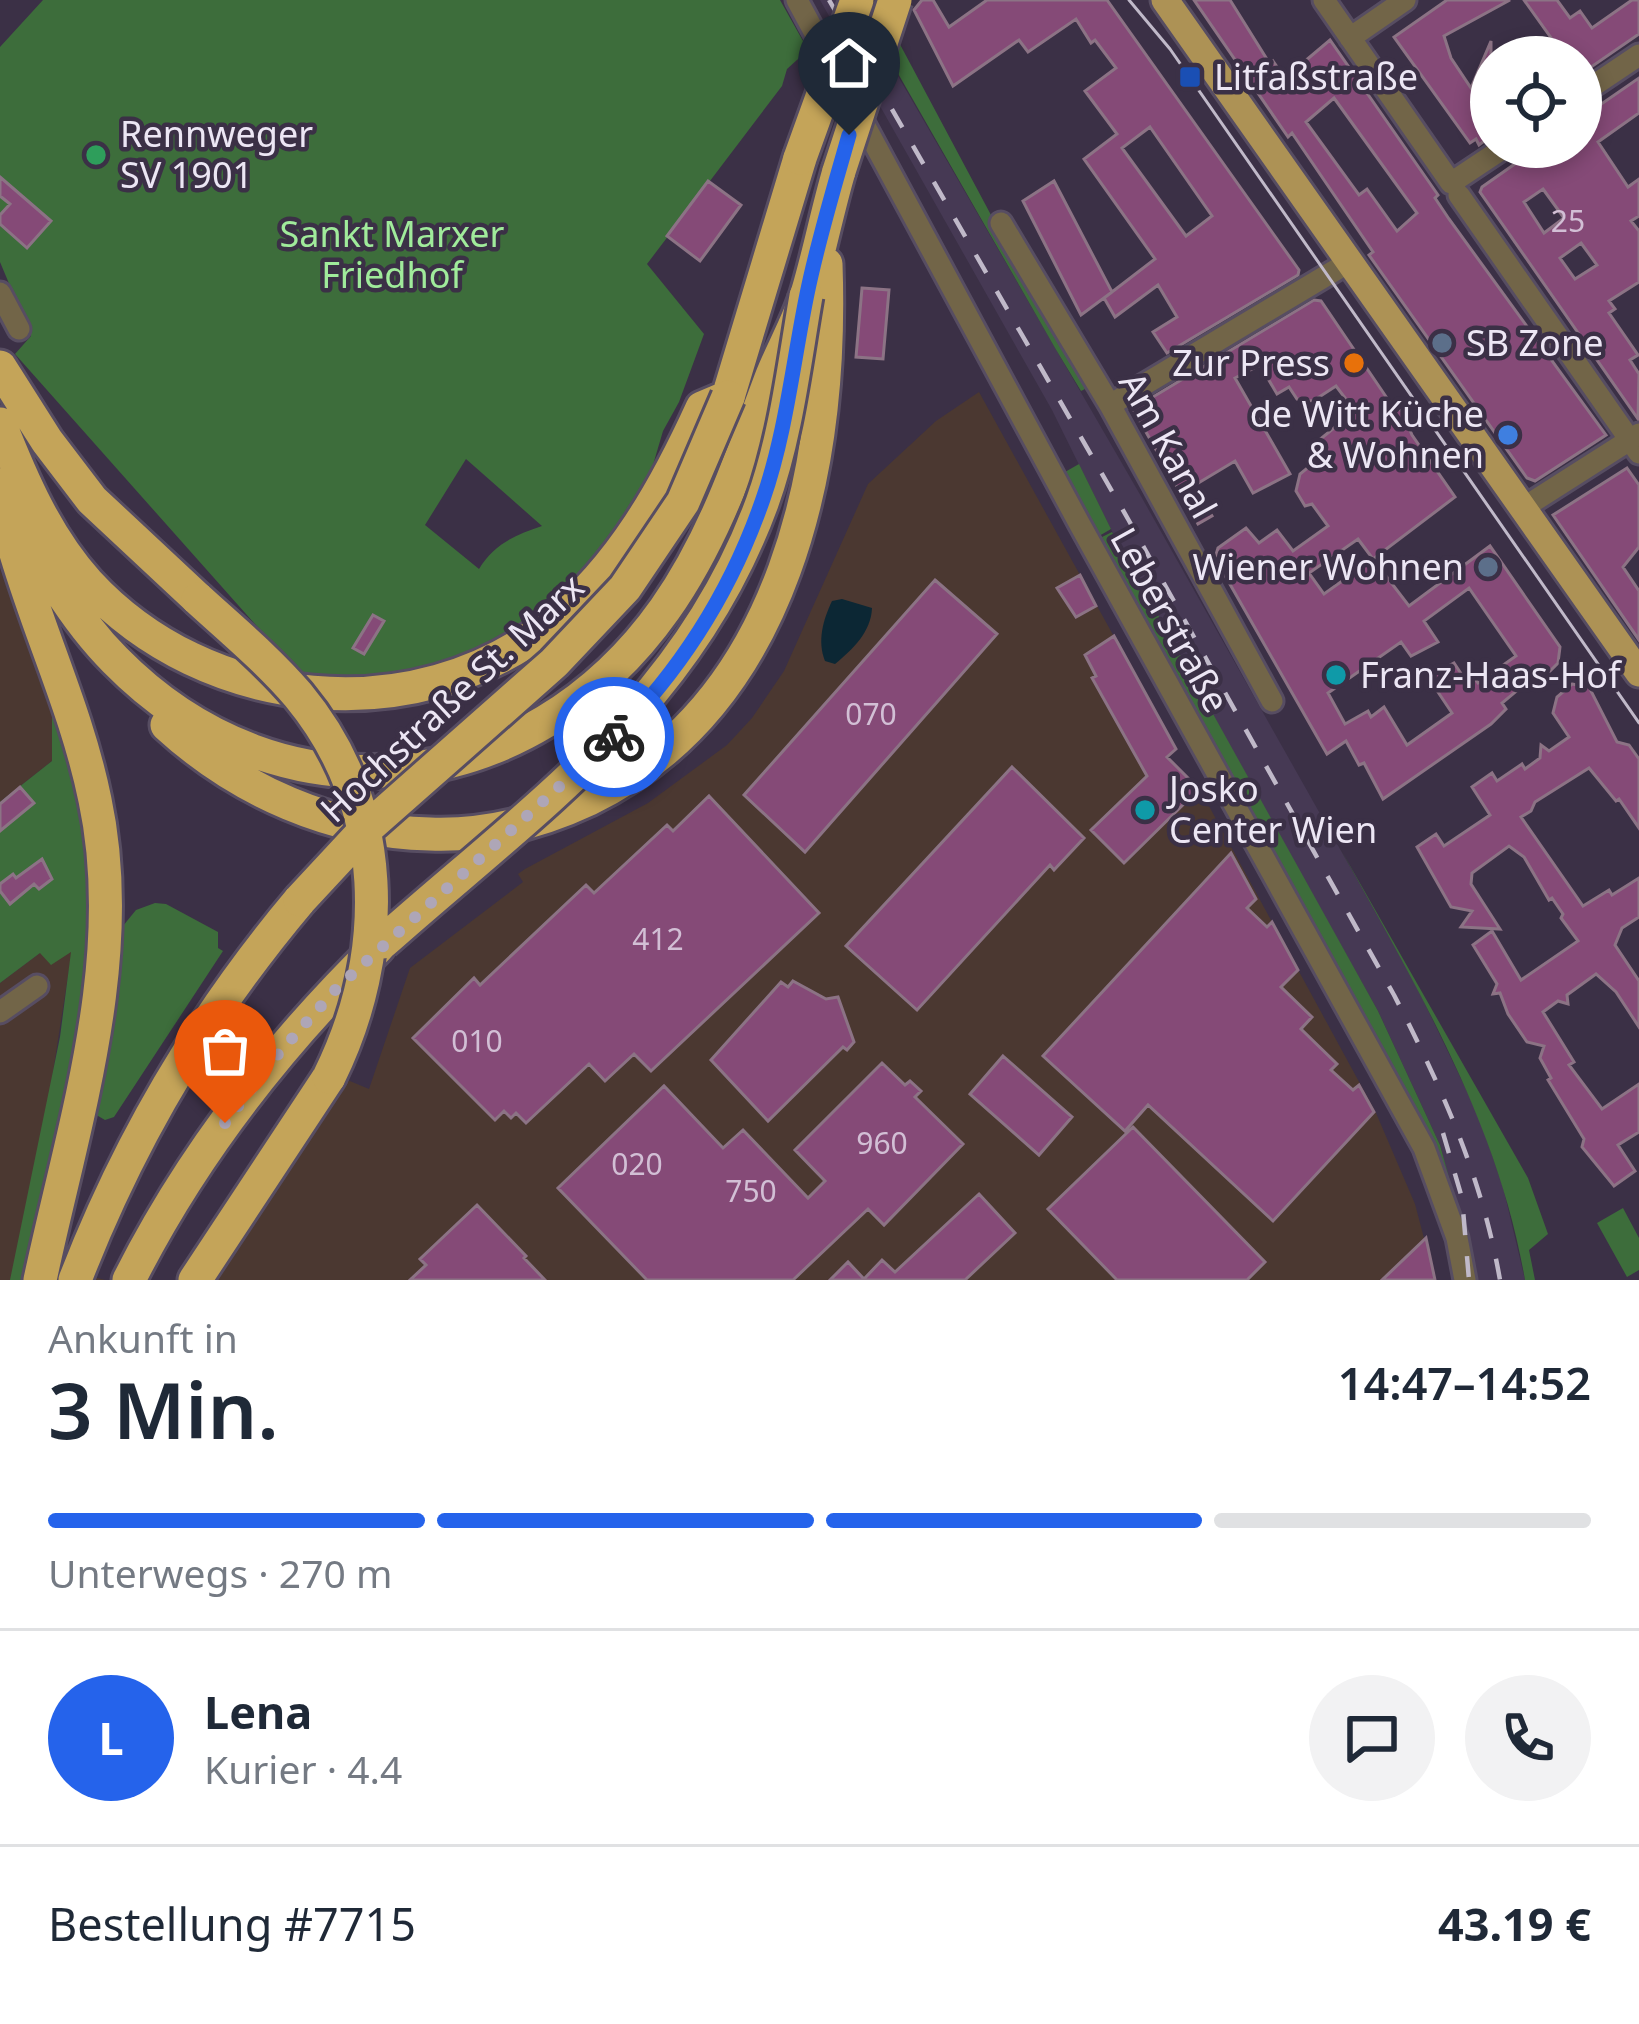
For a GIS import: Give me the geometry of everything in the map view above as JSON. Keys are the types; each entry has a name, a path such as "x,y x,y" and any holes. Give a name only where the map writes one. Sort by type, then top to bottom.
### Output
{"highway":[{"name":"Hochstraße St. Marx","path":"75,1280 149,1116 240,974 365,829 554,663 625,588 683,502 728,398 800,158 857,0"},
{"path":"129,1280 201,1158 251,1087 308,1020 383,943 601,750 652,695 696,636 738,561 763,499 825,219 895,0"},
{"path":"0,489 43,563 148,707 174,731 262,791 350,824 441,834 505,828 542,818 591,798 667,748 714,699 756,635 795,542 813,470 828,313 825,219"},
{"path":"117,663 187,717 265,755 343,771 404,771 506,744 567,710 616,668 652,626 711,530 806,296"},
{"path":"0,367 47,442 92,500 300,698 344,770 370,856 372,939 366,980 346,1042 303,1121 195,1280"},
{"path":"0,424 27,488 61,546 86,581 118,612 190,660 268,687 327,694 404,689 447,679 483,665 551,623 628,541 667,479 702,408 728,398"},
{"path":"0,489 20,571 77,727 97,805 106,884 104,958 40,1280"}],"main road":[{"path":"1165,0 1639,674"}],"street":[{"name":"Leberstraße","path":"797,0 1424,1148 1457,1238 1465,1280"},
{"path":"1324,0 1636,442 1523,508"},
{"path":"1350,38 1406,0"},
{"path":"1602,80 1639,55"},
{"path":"1460,187 1481,168"},
{"name":"Am Kanal","path":"1001,223 1110,405 1272,701"},
{"path":"1110,405 1349,262"},
{"path":"0,293 19,328"},
{"path":"0,1012 37,986"}],"shaded area":[{"path":"820,0 854,0 1411,975 1478,1114 1503,1187 1525,1280 1475,1280 1440,1145 1378,1011 1138,584 1052,410"},
{"path":"979,392 1176,749 1168,758 1199,789 1376,1113 1415,1204 1435,1280 210,1280 345,1079 369,1089 410,968 523,882 518,874 525,869 648,803 727,745 784,671 868,484 936,421"},
{"path":"0,569 52,709 52,761 0,802"},
{"path":"72,950 24,1258 105,1280 0,1280 0,983 40,953"}],"green space":[{"name":"Sankt Marxer Friedhof","path":"43,0 780,0 808,50 787,69 782,86 647,264 704,334 663,431 645,492 586,572 544,610 470,652 429,666 356,677 301,676 15,354 31,336 0,262 0,47","holes":["466,459 542,526 506,542 479,569 425,525"]},
{"path":"895,35 1063,350 1073,359 1085,389 1081,391 1055,348 888,56"},
{"path":"1079,464 1111,529 1099,536 1065,472"},
{"path":"1112,532 1378,1011 1440,1145 1453,1192 1428,1134 1100,538"},
{"path":"55,708 84,843 87,936 76,1035 25,1280 10,1280 60,1037 71,952 51,965 40,953 0,983 0,802 52,761"},
{"path":"1341,850 1528,1178 1548,1234 1529,1250 1535,1280 1525,1280 1496,1166 1475,1111 1398,953"},
{"path":"166,904 218,932 218,948 223,951 114,1117 105,1120 93,1113 118,932 136,910"},
{"path":"1623,1208 1639,1238 1639,1270 1627,1277 1597,1223"}],"water":[{"path":"842,599 872,608 865,632 835,664 825,661 822,631 832,601"}],"building":[{"path":"922,0 933,0 949,27 987,0 1107,0 1299,270 1298,275 1167,353 1153,332 1177,317 1158,285 1115,317 1104,298 1155,259 1084,159 1117,134 1085,91 1116,68 1076,19 1028,52 1019,40 953,86 914,10","holes":["1150,127 1212,216 1186,236 1122,148"]},
{"path":"1194,0 1230,0 1270,64 1273,61 1285,78 1330,40 1438,195 1435,198 1449,219 1606,435 1535,481 1527,478 1369,255 1373,252 1292,133 1288,137","holes":["1334,98 1417,213 1397,231 1367,189 1359,195 1306,122"]},
{"path":"1447,0 1510,0 1444,36 1451,58 1470,86 1470,143 1394,37"},
{"path":"1524,0 1557,0 1570,18 1580,11 1592,28 1639,0 1639,34 1602,60 1602,36 1550,36"},
{"path":"1639,78 1639,113 1602,139 1602,104"},
{"path":"1602,148 1628,187 1639,179 1639,216 1631,221 1639,231 1639,282 1609,301 1615,309 1609,313 1638,355 1630,360 1639,374 1638,419 1480,192 1509,168 1602,168","holes":["1543,189 1564,218 1544,233 1524,202","1581,243 1597,265 1575,279 1560,258"]},
{"path":"0,177 51,221 27,248 0,224 0,215 10,204 0,196"},
{"path":"708,181 741,205 700,261 667,236"},
{"path":"1054,181 1112,292 1081,315 1023,201"},
{"path":"862,288 889,290 883,359 856,357"},
{"path":"1314,300 1321,301 1391,404 1402,411 1412,435 1455,497 1373,559 1409,606 1490,546 1560,647 1558,663 1547,674 1543,669 1502,703 1506,709 1491,724 1383,799 1346,741 1327,754 1215,558 1218,548 1246,528 1259,543 1277,530 1293,551 1328,526 1296,491 1300,474 1322,456 1313,445 1355,411 1336,386 1313,401 1297,399 1289,387 1277,394 1260,365 1235,378 1290,474 1253,493 1235,461 1195,485 1212,516 1198,524 1133,409","holes":["1358,539 1373,559 1324,594 1309,573","1469,588 1516,656 1478,683 1472,675 1466,681 1454,663 1428,677 1452,713 1407,745 1384,707 1371,717 1368,711 1345,724 1328,693 1401,642 1411,656 1438,642 1424,621"]},
{"path":"1627,468 1639,485 1639,547 1623,567 1639,591 1639,640 1553,515"},
{"path":"1080,575 1096,606 1076,617 1057,588"},
{"path":"935,580 997,634 805,852 744,795"},
{"path":"373,615 384,621 364,654 353,648"},
{"path":"1114,636 1176,749 1167,757 1199,789 1124,863 1091,830 1147,776 1092,678 1096,676 1085,655"},
{"path":"1572,684 1589,687 1617,742 1629,745 1639,759 1639,828 1589,768 1535,802 1521,817 1583,906 1639,878 1639,917 1622,928 1615,945 1639,981 1639,1027 1616,992 1596,974 1567,995 1568,1004 1558,1001 1543,1012 1574,1062 1569,1065 1602,1109 1639,1084 1639,1132 1618,1145 1635,1171 1614,1186 1582,1147 1584,1139 1548,1080 1540,1058 1544,1046 1527,1042 1500,993 1493,994 1497,984 1473,945 1492,931 1521,980 1578,941 1561,918 1563,914 1549,900 1524,857 1509,846 1472,873 1471,884 1500,929 1461,927 1472,911 1451,907 1417,847 1436,834 1444,846 1490,815 1472,787 1492,773 1497,781 1522,764 1525,769 1540,758 1541,745 1549,751 1569,737 1553,713 1557,697"},
{"path":"1012,767 1084,838 1054,870 1050,865 917,1010 846,946"},
{"path":"20,787 34,803 0,831 0,804"},
{"path":"709,796 819,913 651,1071 634,1054 605,1081 589,1064 526,1123 516,1113 511,1118 504,1111 495,1120 413,1038 474,978 480,985 586,885 594,893 667,825 673,831"},
{"path":"1231,853 1256,899 1247,908 1267,927 1272,922 1298,970 1281,987 1312,1017 1301,1029 1337,1064 1331,1070 1353,1090 1359,1085 1374,1112 1273,1221 1148,1105 1125,1131 1043,1056"},
{"path":"42,859 52,879 39,889 34,884 10,904 0,884"},
{"path":"793,981 826,999 838,997 854,1042 847,1050 843,1047 768,1121 711,1060 781,982 788,987"},
{"path":"1003,1056 1072,1117 1039,1155 970,1094"},
{"path":"882,1063 905,1085 910,1081 921,1091 915,1097 963,1144 884,1225 868,1209 793,1280 647,1280 558,1188 664,1086 723,1148 743,1130 808,1198 825,1181 795,1150"},
{"path":"1133,1127 1265,1262 1247,1280 1117,1280 1048,1209"},
{"path":"979,1194 1015,1233 965,1280 830,1280 848,1262 864,1279 882,1260 895,1272"},
{"path":"477,1205 545,1280 410,1280 426,1265 420,1259"},
{"path":"1426,1238 1435,1280 1382,1280"}],"tram line":[{"path":"1129,0 1170,49 1639,723"}],"railway":[{"path":"829,0 1128,519 1394,995 1458,1134 1483,1205 1500,1280"},
{"path":"1443,1133 1462,1198 1469,1280"}],"way so far":[{"path":"225,1123 337,988 614,737"}],"place":[{"name":"Litfaßstraße","path":"1190,77"},
{"name":"Rennweger SV 1901","path":"96,155"},
{"name":"SB Zone","path":"1442,343"},
{"name":"Zur Press","path":"1354,363"},
{"name":"de Witt Küche & Wohnen","path":"1508,435"},
{"name":"Wiener Wohnen","path":"1488,567"},
{"name":"Franz-Haas-Hof","path":"1336,675"},
{"name":"Josko Center Wien","path":"1145,810"}],"route":[{"path":"614,737 696,636 745,545 763,499 785,414 806,296 849,135"}]}
